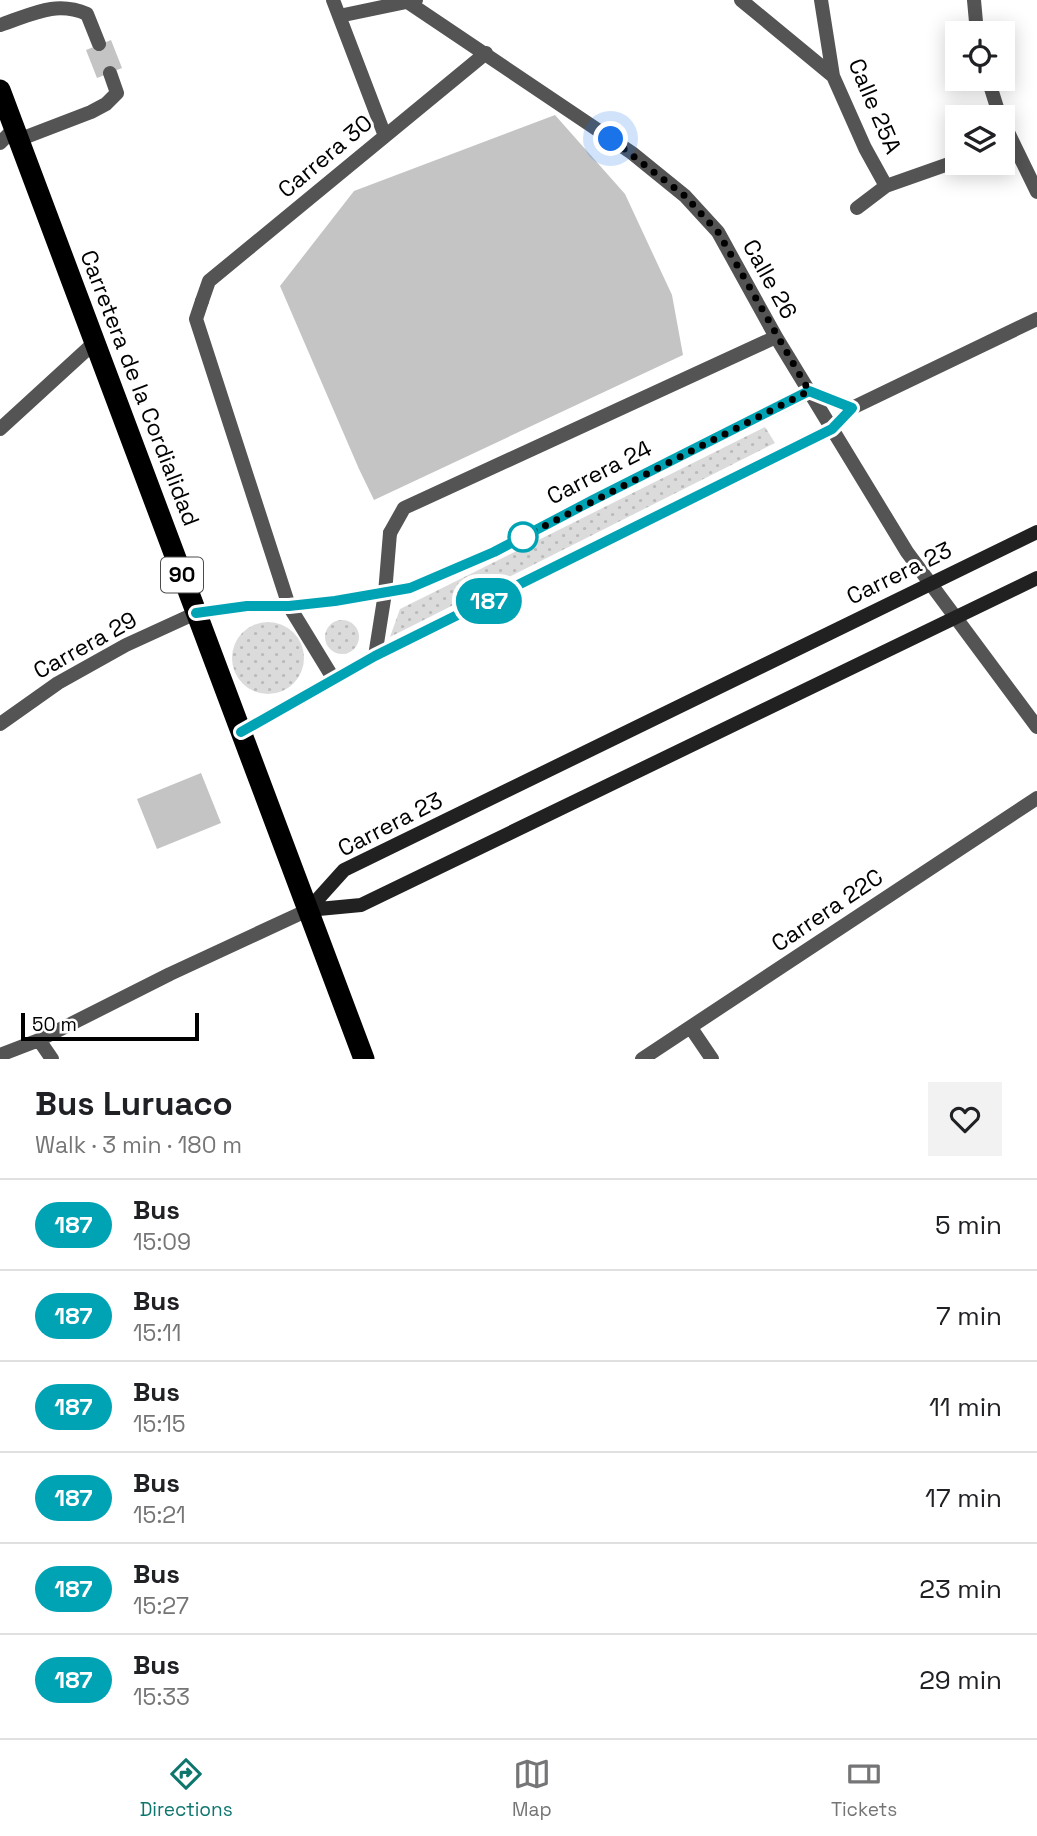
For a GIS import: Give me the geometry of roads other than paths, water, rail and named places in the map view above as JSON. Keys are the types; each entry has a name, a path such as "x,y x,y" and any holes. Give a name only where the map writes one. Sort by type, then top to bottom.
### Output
{"highway":[{"name":"Carretera de la Cordialidad","path":"0,90 11,137 94,342 364,1059"}],"street":[{"path":"333,0 384,136"},
{"path":"741,0 833,76"},
{"name":"Calle 25A","path":"821,0 833,76 865,148 886,186"},
{"path":"974,0 976,21"},
{"name":"Calle 26","path":"339,16 413,1 632,153 685,196 718,232 776,337 907,552 1037,727"},
{"path":"0,25 55,6 72,7 87,13 99,44"},
{"name":"Carrera 30","path":"289,606 196,319 209,281 486,53"},
{"path":"11,137 106,104 117,93 110,73"},
{"path":"1015,156 1037,192"},
{"path":"858,208 886,186 945,165"},
{"path":"241,732 375,656 832,429 852,408 1037,319"},
{"path":"375,656 385,593 390,533 404,508 776,337"},
{"path":"0,429 94,342"},
{"path":"809,391 852,408"},
{"name":"Carrera 24","path":"196,613 247,606 289,606 410,588 494,552 809,391"},
{"name":"Carrera 23","path":"308,910 344,870 1037,532"},
{"path":"0,1055 39,1040 170,974 308,910 361,905 1037,578"},
{"path":"289,606 333,678"},
{"name":"Carrera 29","path":"0,724 58,684 114,652 196,613"},
{"name":"Carrera 22C","path":"642,1059 1037,799"},
{"path":"691,1028 712,1059"},
{"path":"39,1040 52,1059"}]}
